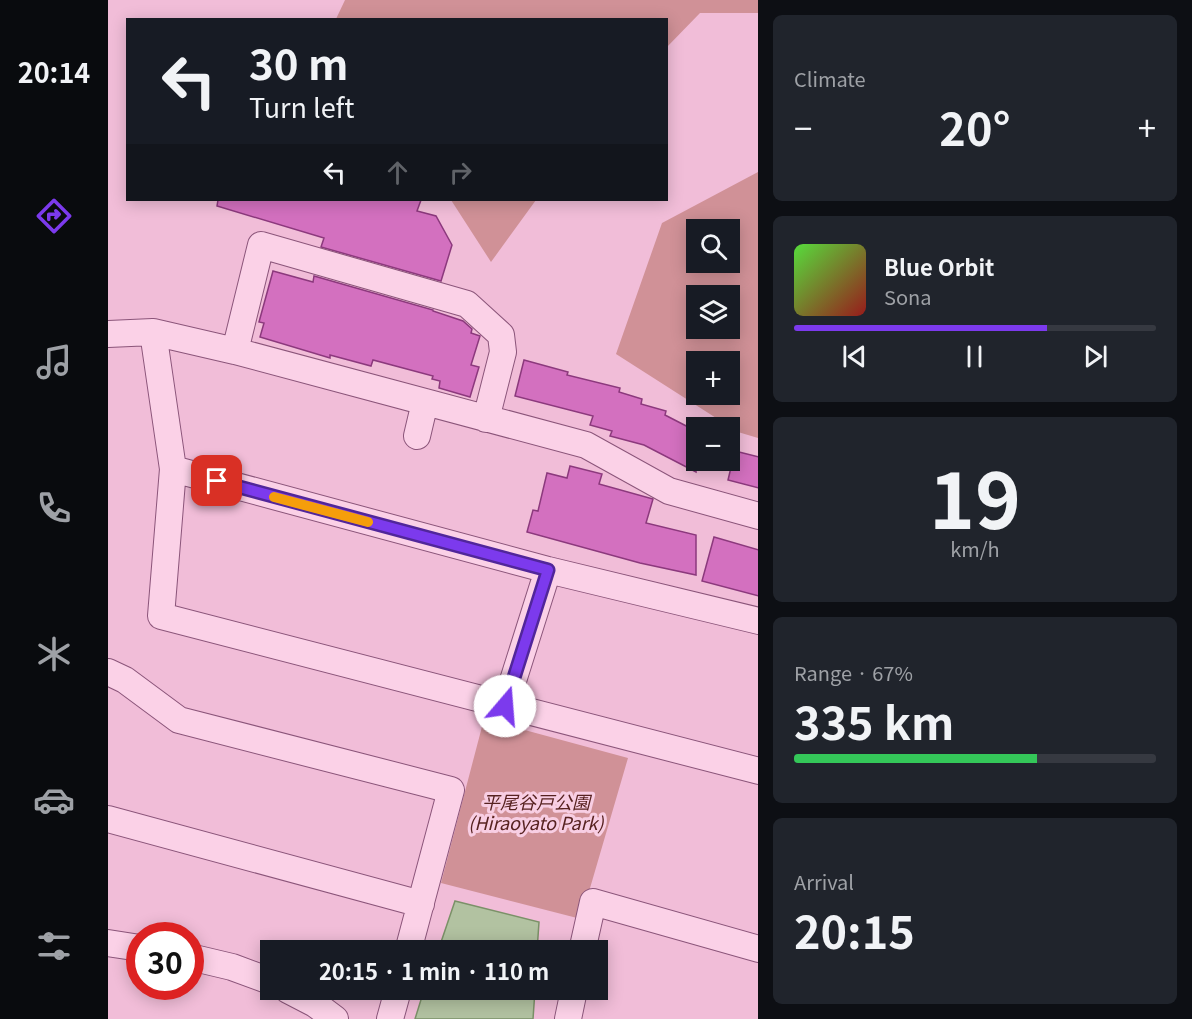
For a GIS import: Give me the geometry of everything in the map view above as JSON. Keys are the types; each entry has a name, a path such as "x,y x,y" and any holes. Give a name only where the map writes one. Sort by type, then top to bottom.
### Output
{"street":[{"path":"235,351 261,245 467,304 501,335 503,352 486,419"},
{"path":"153,332 173,470 161,616 758,771"},
{"path":"108,334 153,332 235,351 586,445 669,490 758,516"},
{"path":"417,436 425,402"},
{"path":"173,470 548,570 758,621"},
{"path":"505,706 548,570"},
{"path":"108,672 125,680 179,720 451,790 411,940"},
{"path":"108,819 421,904"},
{"path":"584,940 593,902 758,949"},
{"path":"108,943 126,946"},
{"path":"204,960 260,977"},
{"path":"307,1000 335,1019"},
{"path":"390,1019 395,1000"},
{"path":"568,1019 572,1000"}],"green space":[{"path":"345,0 758,0 758,13 700,13 668,46 668,18 336,18"},
{"path":"758,172 758,438 740,433 740,417 715,417 696,405 740,405 740,351 686,351 686,399 616,354 662,223"},
{"path":"452,201 535,201 491,262"},
{"name":"平尾谷戸公園 (Hiraoyato Park)","path":"484,719 628,758 581,919 441,883"}],"shaded area":[{"path":"455,901 539,922 538,940 442,940"},
{"path":"421,1000 534,1000 533,1019 415,1019"}],"building":[{"path":"218,201 421,201 417,211 436,216 452,245 441,281 321,247 324,238 217,206"},
{"path":"273,271 313,282 314,276 433,310 463,321 472,329 471,333 480,336 471,365 479,367 470,397 439,388 440,381 432,379 433,376 373,360 371,366 330,355 330,358 260,337 264,323 259,322"},
{"path":"524,360 568,372 567,375 620,388 619,392 642,399 641,404 666,411 665,415 686,426 686,467 644,445 610,436 612,431 590,425 593,416 515,396"},
{"path":"740,452 758,457 758,488 728,480 730,471 740,471"},
{"path":"570,466 602,474 599,484 653,499 646,523 696,535 696,575 640,563 527,532 533,510 538,511 547,473 567,478"},
{"path":"714,537 758,550 758,596 702,581"}],"slow traffic":[{"path":"274,497 368,522"}],"route":[{"path":"217,481 548,570 505,706"}]}
